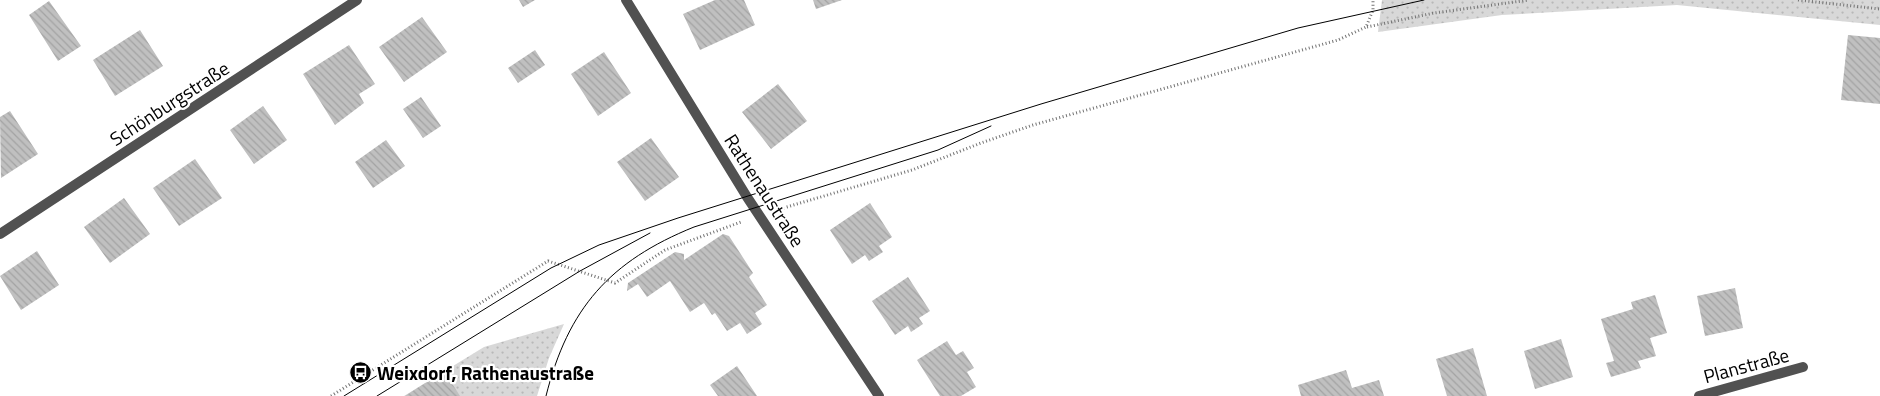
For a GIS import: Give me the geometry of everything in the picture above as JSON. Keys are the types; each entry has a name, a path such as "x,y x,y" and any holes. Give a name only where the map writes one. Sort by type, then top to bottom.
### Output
{"street":[{"name":"Schönburgstraße","path":"0,234 357,0"},
{"name":"Rathenaustraße","path":"626,0 759,215 880,396"},
{"name":"Planstraße","path":"1699,396 1803,367"}],"path":[{"path":"1366,27 1373,10 1374,0"},
{"path":"331,396 548,261 614,283 664,250 759,215 912,170 1033,126 1338,40 1366,27 1434,13 1529,0"},
{"path":"1798,0 1880,9"}],"shaded area":[{"path":"1382,0 1880,0 1880,25 1677,5 1502,15 1378,32"},
{"path":"564,324 549,358 537,396 404,396 484,347"}],"building":[{"path":"519,0 535,0 523,7"},
{"path":"715,0 744,0 755,25 700,50 683,14"},
{"path":"813,0 842,0 816,9"},
{"path":"49,1 81,46 58,61 29,15"},
{"path":"422,17 447,52 404,82 379,47"},
{"path":"140,30 163,66 115,96 93,60"},
{"path":"1848,35 1880,38 1880,104 1841,100"},
{"path":"349,45 375,84 359,94 364,103 335,125 303,74"},
{"path":"535,50 545,65 518,83 508,68"},
{"path":"604,52 631,93 598,116 571,74"},
{"path":"778,84 807,121 771,149 742,112"},
{"path":"421,97 441,126 423,138 403,109"},
{"path":"263,106 287,140 254,164 230,130"},
{"path":"10,111 38,154 1,178 0,117"},
{"path":"651,138 679,177 645,201 617,162"},
{"path":"386,140 405,166 373,188 355,162"},
{"path":"195,159 222,198 179,226 153,188"},
{"path":"124,198 150,234 110,263 84,227"},
{"path":"870,203 892,237 879,246 883,252 869,261 865,255 852,264 830,230"},
{"path":"723,234 729,236 753,273 749,277 767,305 755,313 762,324 747,334 740,323 727,331 715,313 712,315 704,303 690,312 670,281 647,297 638,284 627,291 628,283 675,252 684,254 684,260"},
{"path":"37,251 59,285 21,310 0,276"},
{"path":"908,277 930,311 919,318 923,324 911,332 908,326 895,335 872,301"},
{"path":"1735,288 1743,328 1705,336 1697,296"},
{"path":"1655,295 1667,333 1650,338 1656,356 1638,361 1641,368 1611,377 1606,363 1614,361 1601,319 1633,309 1631,302"},
{"path":"1561,339 1573,377 1535,389 1524,351"},
{"path":"947,341 956,355 963,351 974,368 967,372 976,387 961,396 940,396 917,360"},
{"path":"1473,348 1487,396 1447,396 1436,359"},
{"path":"737,366 757,396 718,396 710,385"},
{"path":"1346,370 1352,388 1379,380 1384,396 1301,396 1298,385"},
{"path":"444,371 460,396 405,396"}],"tram line":[{"path":"344,396 551,268 599,245 678,218 1041,104 1298,28 1424,0"},
{"path":"546,396 555,365 580,313 597,291 616,272 639,255 664,240 694,227 938,150 991,126"},
{"path":"377,396 580,271 650,233"}],"place":[{"name":"Weixdorf, Rathenaustraße","path":"361,372"}]}
